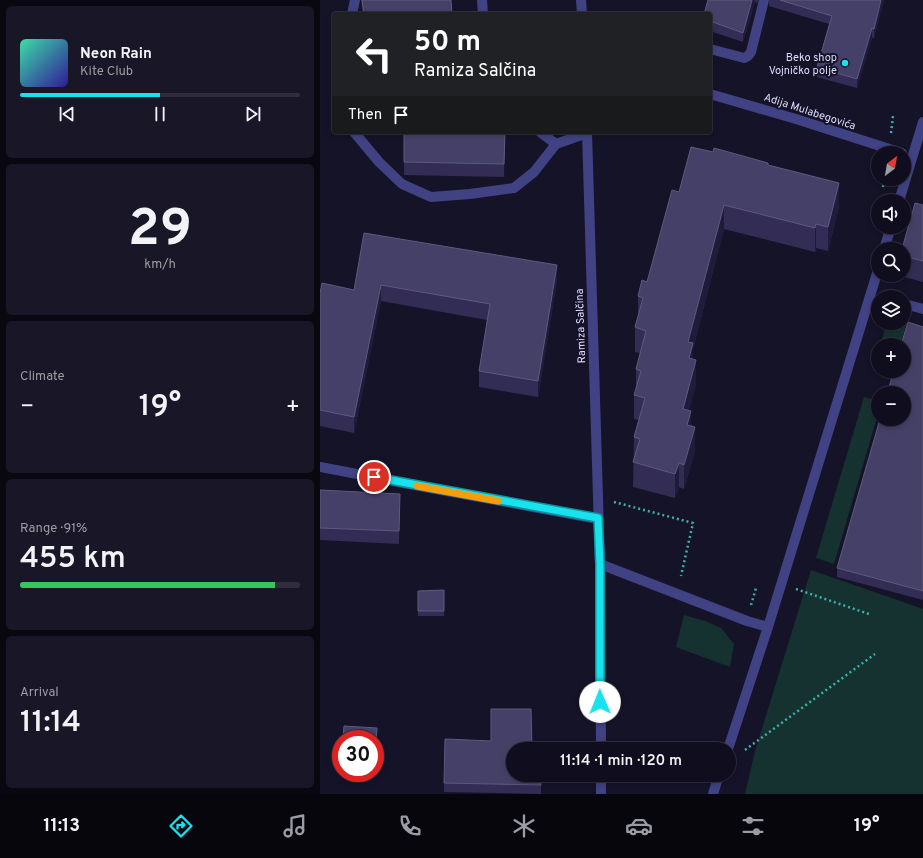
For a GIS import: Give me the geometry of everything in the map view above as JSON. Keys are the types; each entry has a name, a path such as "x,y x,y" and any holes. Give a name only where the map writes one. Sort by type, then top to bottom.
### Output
{"street":[{"path":"352,12 355,0"},
{"path":"482,0 483,12"},
{"path":"580,0 582,12"},
{"path":"712,50 744,58 748,56 751,52 764,0"},
{"name":"Adija Mulabegovića","path":"712,95 796,119 879,146"},
{"path":"911,153 923,122"},
{"path":"356,134 379,162 402,184 431,197 470,194 514,188 534,172 556,144 582,134"},
{"path":"543,134 556,144"},
{"name":"Ramiza Salčina","path":"587,134 600,564 601,742"},
{"path":"911,306 923,309"},
{"path":"730,742 871,307"},
{"path":"320,467 598,518"},
{"path":"600,564 747,621 768,627"},
{"path":"601,782 601,794"},
{"path":"713,794 717,782"}],"path":[{"path":"610,501 693,524 681,576"},
{"path":"782,582 800,591 869,614"},
{"path":"741,752 875,654"}],"green space":[{"path":"885,330 905,330 902,338 882,338"},
{"path":"864,397 871,399 871,426 874,426 834,564 816,558"},
{"path":"811,570 923,609 923,794 745,794 755,751"},
{"path":"684,615 705,621 721,628 734,644 730,667 676,647"}],"building":[{"path":"362,0 451,0 452,12 364,12"},
{"path":"708,0 752,0 743,33 712,22 712,12 705,12"},
{"path":"780,0 881,0 874,29 872,28 857,79 817,67 832,16"},
{"path":"404,134 505,134 504,164 404,162"},
{"path":"691,147 713,152 714,148 768,163 768,165 839,183 828,227 816,224 815,228 724,205 688,342 693,343 689,358 696,360 683,409 691,411 687,425 695,427 684,465 679,463 675,474 633,462 640,439 634,437 645,398 634,395 641,371 636,369 646,331 635,327 643,298 638,296 642,280 647,282 672,190 679,192"},
{"path":"915,203 923,205 923,261 911,258 911,242 904,242 906,234 911,234 911,217"},
{"path":"364,233 557,265 538,381 479,371 490,304 381,285 354,417 320,410 320,293 322,283 354,290"},
{"path":"911,323 923,327 923,591 837,568 878,426 911,426 911,386 889,386 892,378 911,378 911,338 903,338 906,330 911,330"},
{"path":"320,490 400,494 399,531 320,528"},
{"path":"444,590 444,611 418,611 418,591"},
{"path":"491,709 531,709 532,742 506,742 506,782 541,782 541,785 444,783 445,739 491,741"},
{"path":"344,726 377,728 377,730 344,730"}],"slow traffic":[{"path":"417,486 498,501"}],"place":[{"name":"Beko shop Vojničko polje","path":"845,63"}],"route":[{"path":"374,477 598,518 600,564 600,702"}]}
